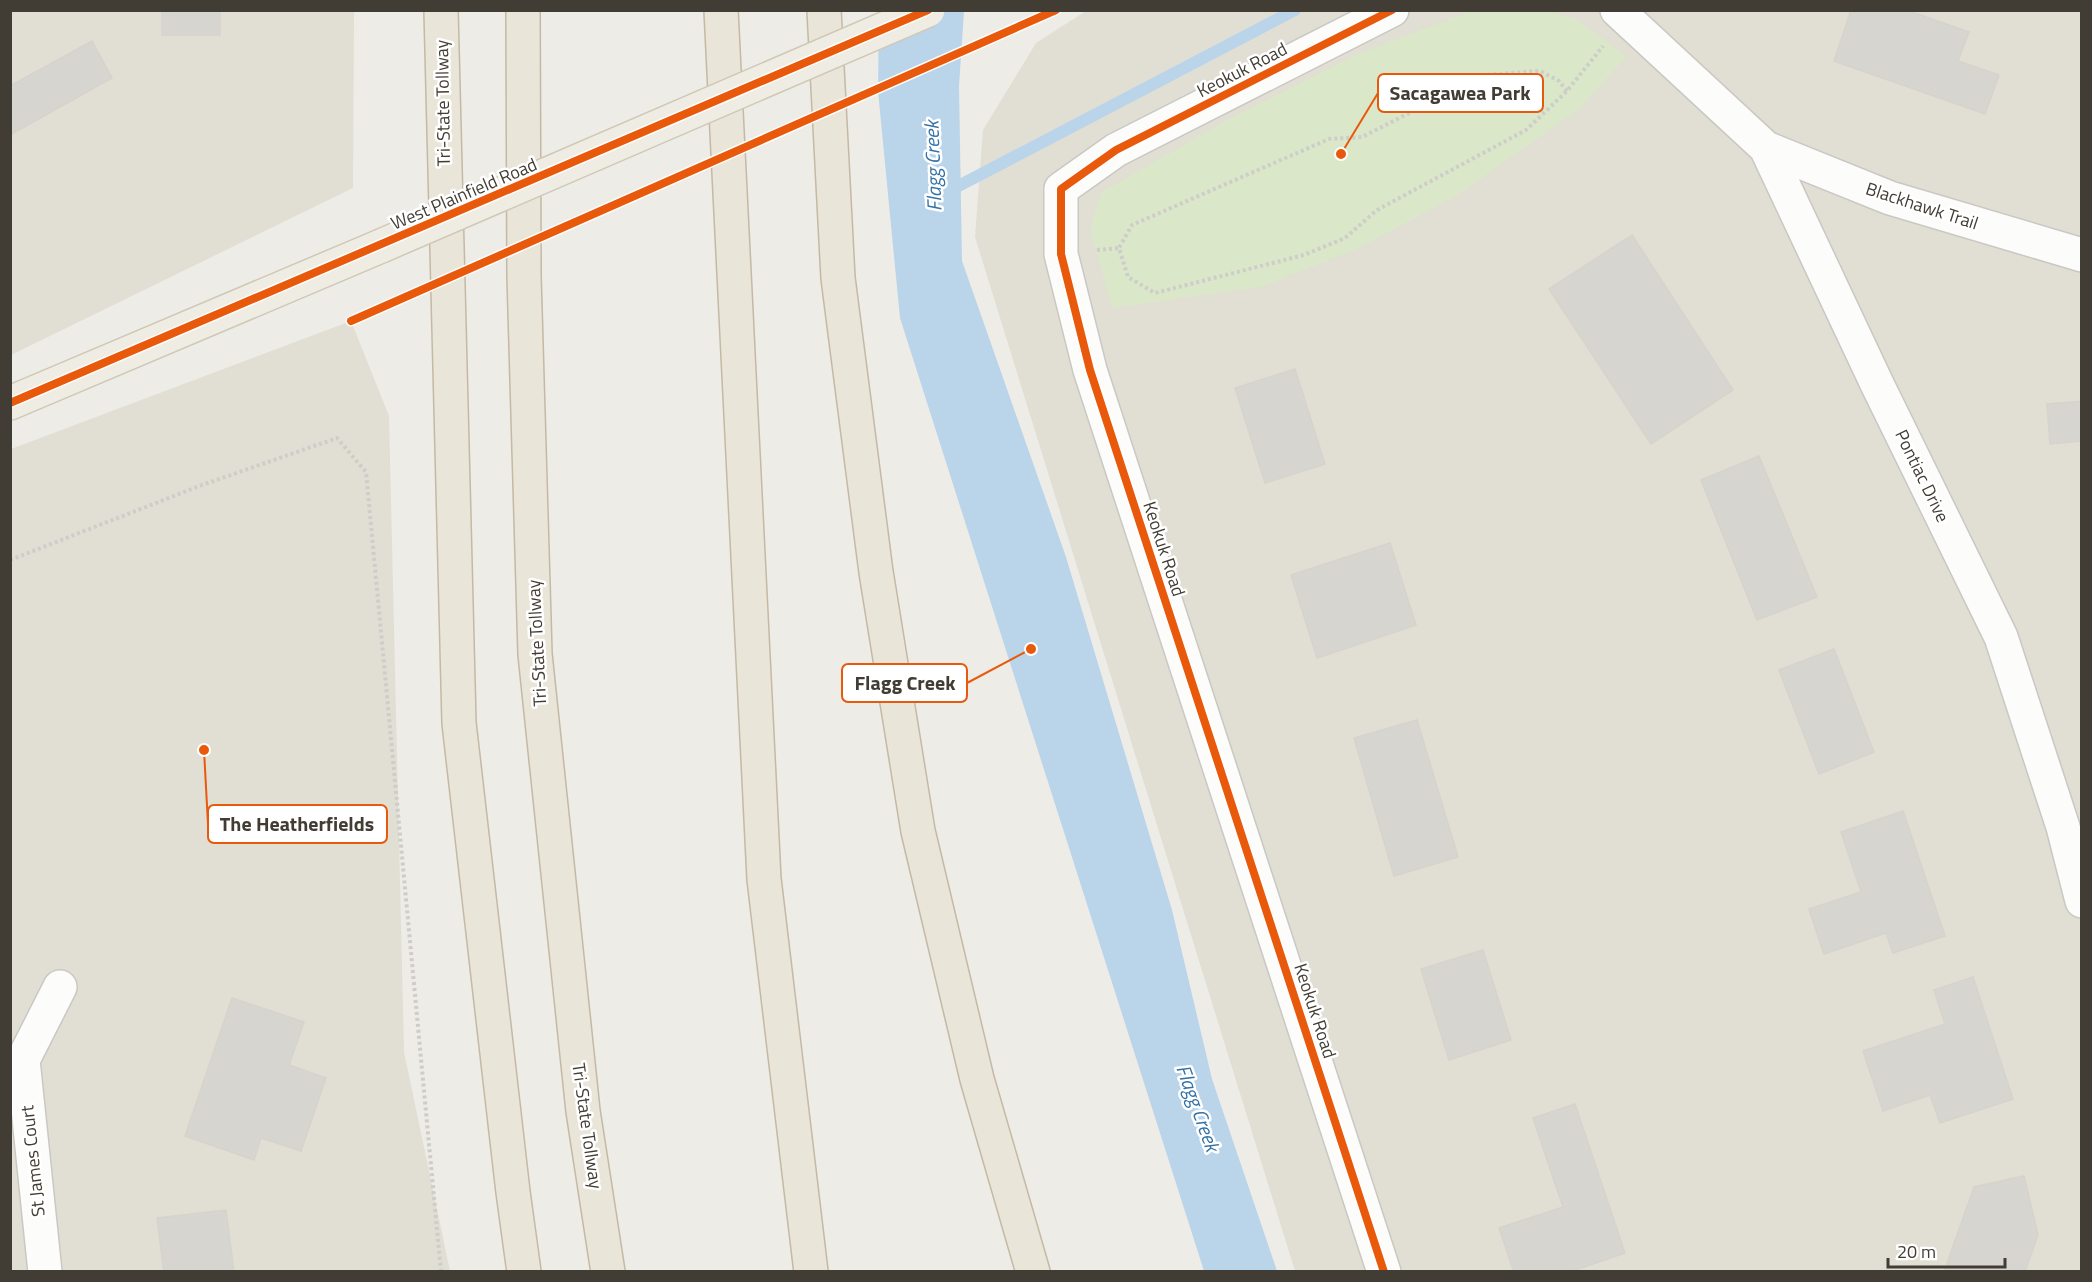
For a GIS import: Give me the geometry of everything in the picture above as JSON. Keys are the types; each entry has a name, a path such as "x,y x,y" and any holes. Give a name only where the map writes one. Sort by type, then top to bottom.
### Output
{"highway":[{"name":"Tri-State Tollway","path":"441,10 459,723 524,1272"},
{"name":"Tri-State Tollway","path":"523,10 524,276 535,654 583,1111 608,1272"},
{"path":"721,10 764,879 811,1272"},
{"path":"824,10 838,278 876,572 918,831 977,1079 1033,1272"}],"main road":[{"name":"West Plainfield Road","path":"10,403 928,10"}],"street":[{"name":"Keokuk Road","path":"1384,1272 1090,370 1061,254 1061,189 1116,150 1392,10"},
{"name":"Pontiac Drive","path":"1619,12 1766,148 1876,384 2001,637 2063,826 2082,901"},
{"name":"Blackhawk Trail","path":"1766,148 1890,198 2082,255"},
{"name":"St James Court","path":"45,1272 23,1060 60,987"}],"path":[{"path":"1567,91 1559,81 1540,71 1484,75 1362,138 1329,139 1132,225 1119,248 1128,277 1155,293 1304,255 1345,238 1377,210 1526,130 1567,91 1601,49 1619,12"},
{"path":"10,560 202,485 337,438 366,472 441,1272"}],"shaded area":[{"path":"11,11 354,11 353,188 11,355"},
{"path":"1086,11 2081,11 2081,1271 1295,1271 975,237 983,130 1036,43"},
{"path":"351,321 389,416 404,1052 450,1271 11,1272 11,449"}],"green space":[{"path":"1471,11 1547,11 1575,19 1627,56 1579,109 1459,194 1359,248 1261,287 1112,308 1090,228 1102,192 1233,117 1355,55"}],"water":[{"path":"879,11 964,11 959,86 962,261 1066,557 1172,910 1212,1079 1277,1271 1204,1271 900,318 878,91"}],"building":[{"path":"162,10 220,10 220,35 162,35"},
{"path":"1851,10 1906,10 1969,32 1958,61 1999,75 1985,114 1834,61"},
{"path":"92,41 112,78 10,135 10,86"},
{"path":"1632,235 1733,390 1651,444 1549,289"},
{"path":"1295,369 1325,464 1265,483 1235,388"},
{"path":"2082,401 2082,446 2081,441 2050,444 2047,404"},
{"path":"1759,456 1817,597 1757,620 1701,480"},
{"path":"1390,543 1416,625 1317,658 1291,575"},
{"path":"1834,649 1874,752 1819,774 1779,670"},
{"path":"1417,720 1458,857 1394,876 1354,738"},
{"path":"1903,811 1945,936 1893,953 1886,933 1824,954 1809,909 1861,892 1841,832"},
{"path":"1483,950 1511,1040 1449,1060 1421,969"},
{"path":"1973,977 2013,1099 1940,1123 1930,1095 1883,1111 1863,1051 1945,1024 1934,990"},
{"path":"232,998 304,1022 289,1065 326,1078 301,1151 261,1138 254,1160 185,1136"},
{"path":"1575,1104 1625,1253 1570,1272 1514,1272 1499,1228 1563,1207 1533,1118"},
{"path":"2024,1176 2038,1235 2025,1272 1944,1272 1974,1187"},
{"path":"226,1210 234,1272 164,1272 157,1218"}],"waterway":[{"path":"947,192 1295,10"}],"cycle path":[{"path":"10,403 928,10"},
{"path":"351,321 1056,10"},
{"path":"1384,1272 1090,370 1061,254 1061,189 1116,150 1392,10"}],"place":[{"name":"Sacagawea Park","path":"1341,154"},
{"name":"Flagg Creek","path":"1031,649"},
{"name":"The Heatherfields","path":"204,750"}]}
